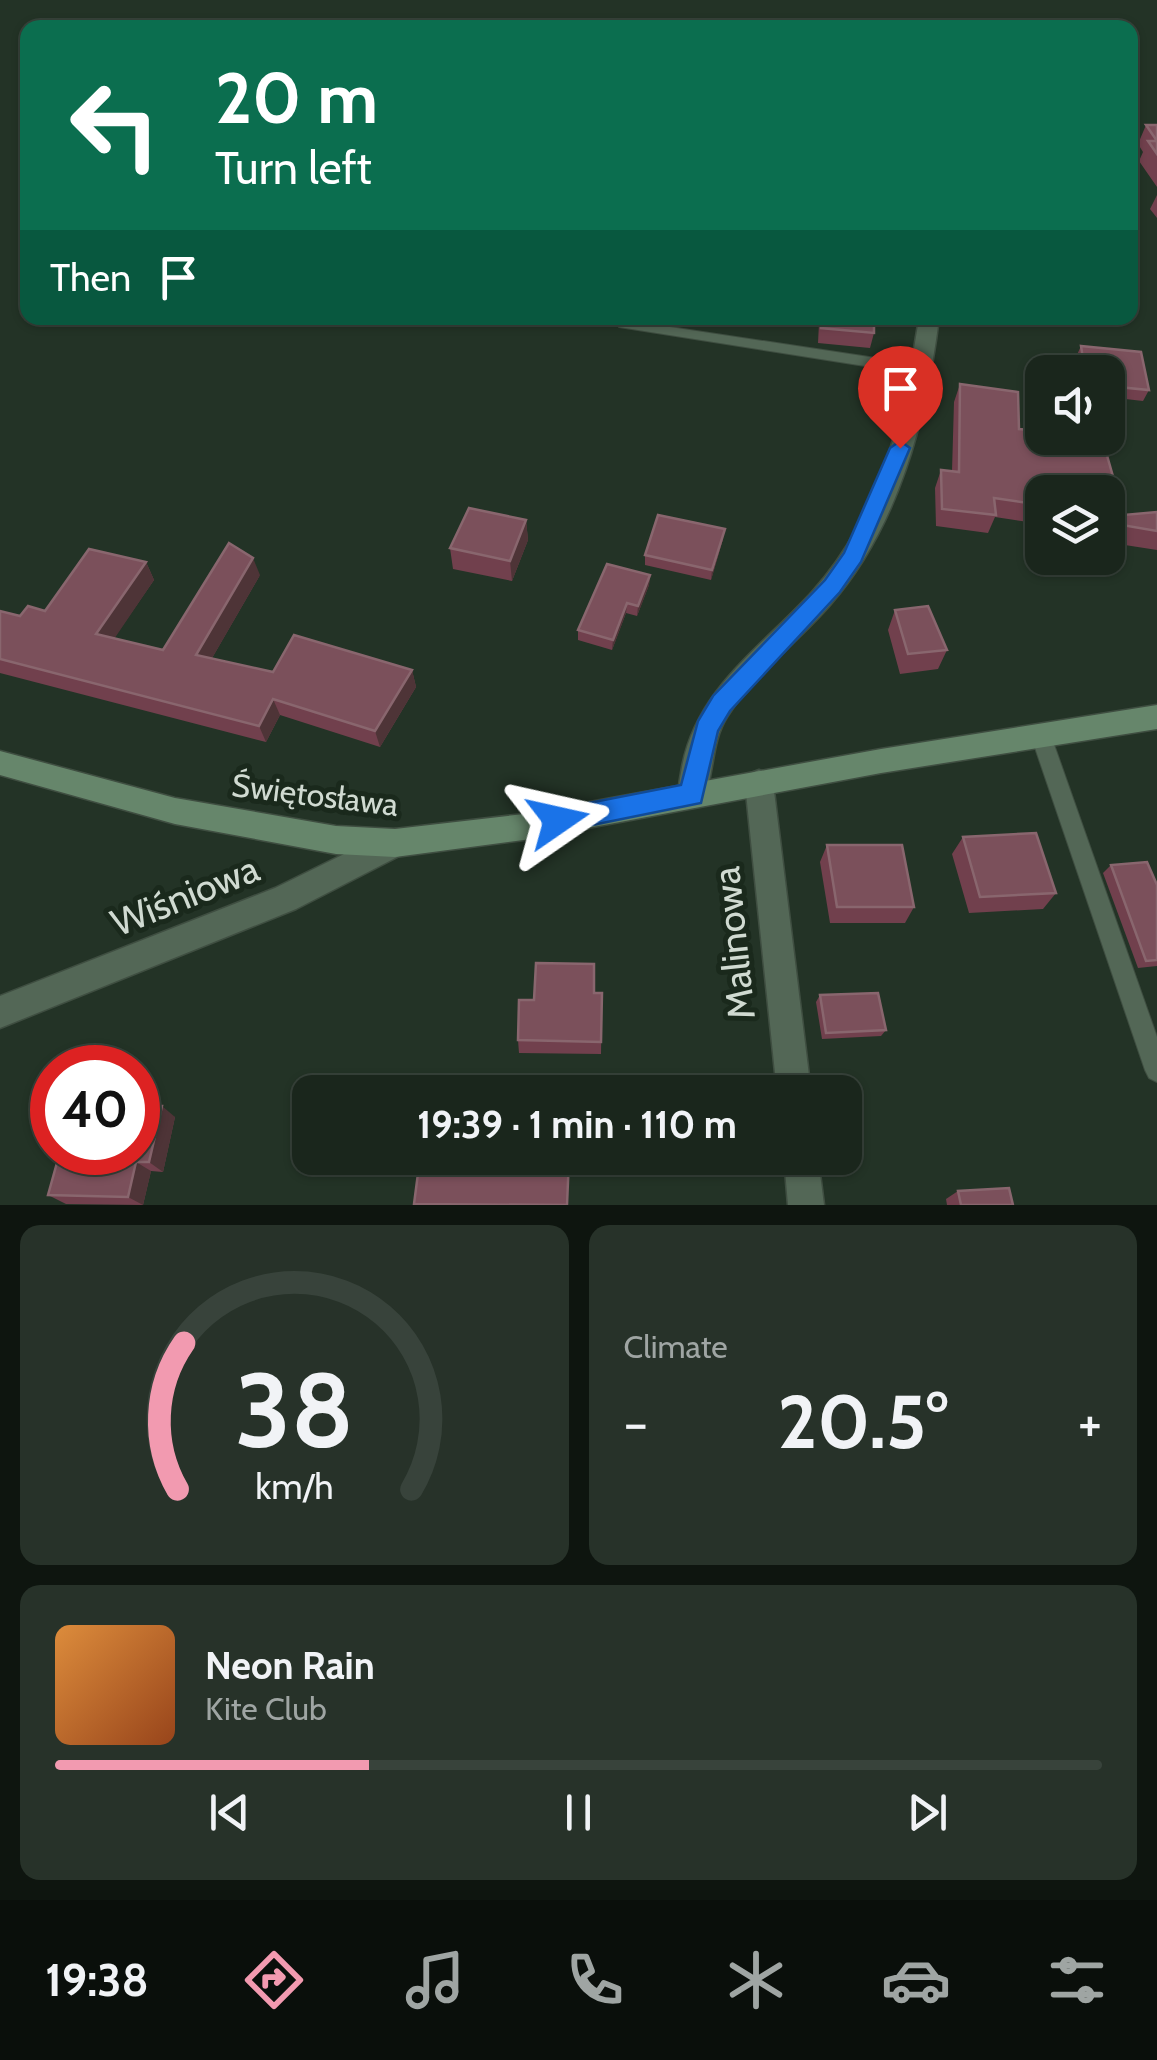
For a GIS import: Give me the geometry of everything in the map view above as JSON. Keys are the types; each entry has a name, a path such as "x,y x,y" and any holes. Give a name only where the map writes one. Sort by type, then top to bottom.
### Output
{"street":[{"path":"692,795 706,728 722,704 832,586 853,556 910,421 928,325"},
{"name":"Świętosława","path":"0,763 175,810 336,840 395,844 524,827 759,783 1157,717"},
{"name":"Malinowa","path":"759,783 792,1075"},
{"name":"Wiśniowa","path":"0,1012 285,899 395,844"},
{"path":"803,1175 806,1205"}],"lane":[{"path":"630,325 922,370"},
{"path":"1041,736 1157,1070"}],"building":[{"path":"1146,125 1157,125 1157,141"},
{"path":"874,325 874,333 821,328"},
{"path":"1081,346 1141,352 1149,390 1125,388 1125,355 1082,355"},
{"path":"960,384 1018,392 1019,429 1025,430 1025,455 1107,455 1113,475 1025,475 1025,503 994,498 996,515 942,509 941,470 959,472"},
{"path":"469,508 526,520 510,561 450,548"},
{"path":"1157,512 1157,531 1125,526 1125,515"},
{"path":"658,515 725,529 712,570 645,555"},
{"path":"229,543 253,558 196,655 273,672 294,635 412,670 375,731 273,699 259,726 0,659 0,611 20,616 28,606 45,611 89,549 146,562 96,634 163,650"},
{"path":"607,564 650,575 638,606 627,603 613,640 578,630"},
{"path":"928,606 947,650 908,654 895,610"},
{"path":"1036,833 1056,893 980,897 963,837"},
{"path":"827,845 902,845 914,907 837,907"},
{"path":"1147,862 1157,885 1157,960 1146,961 1111,865"},
{"path":"536,963 594,964 594,993 602,993 601,1042 518,1040 519,1000 534,1000"},
{"path":"878,993 886,1030 826,1033 820,995"},
{"path":"54,1175 133,1175 128,1197 48,1195"},
{"path":"418,1175 568,1175 567,1205 414,1204"},
{"path":"1009,1188 1013,1205 961,1205 958,1191"}],"route":[{"path":"558,820 692,795 706,728 722,704 832,586 853,556 900,448"}]}
